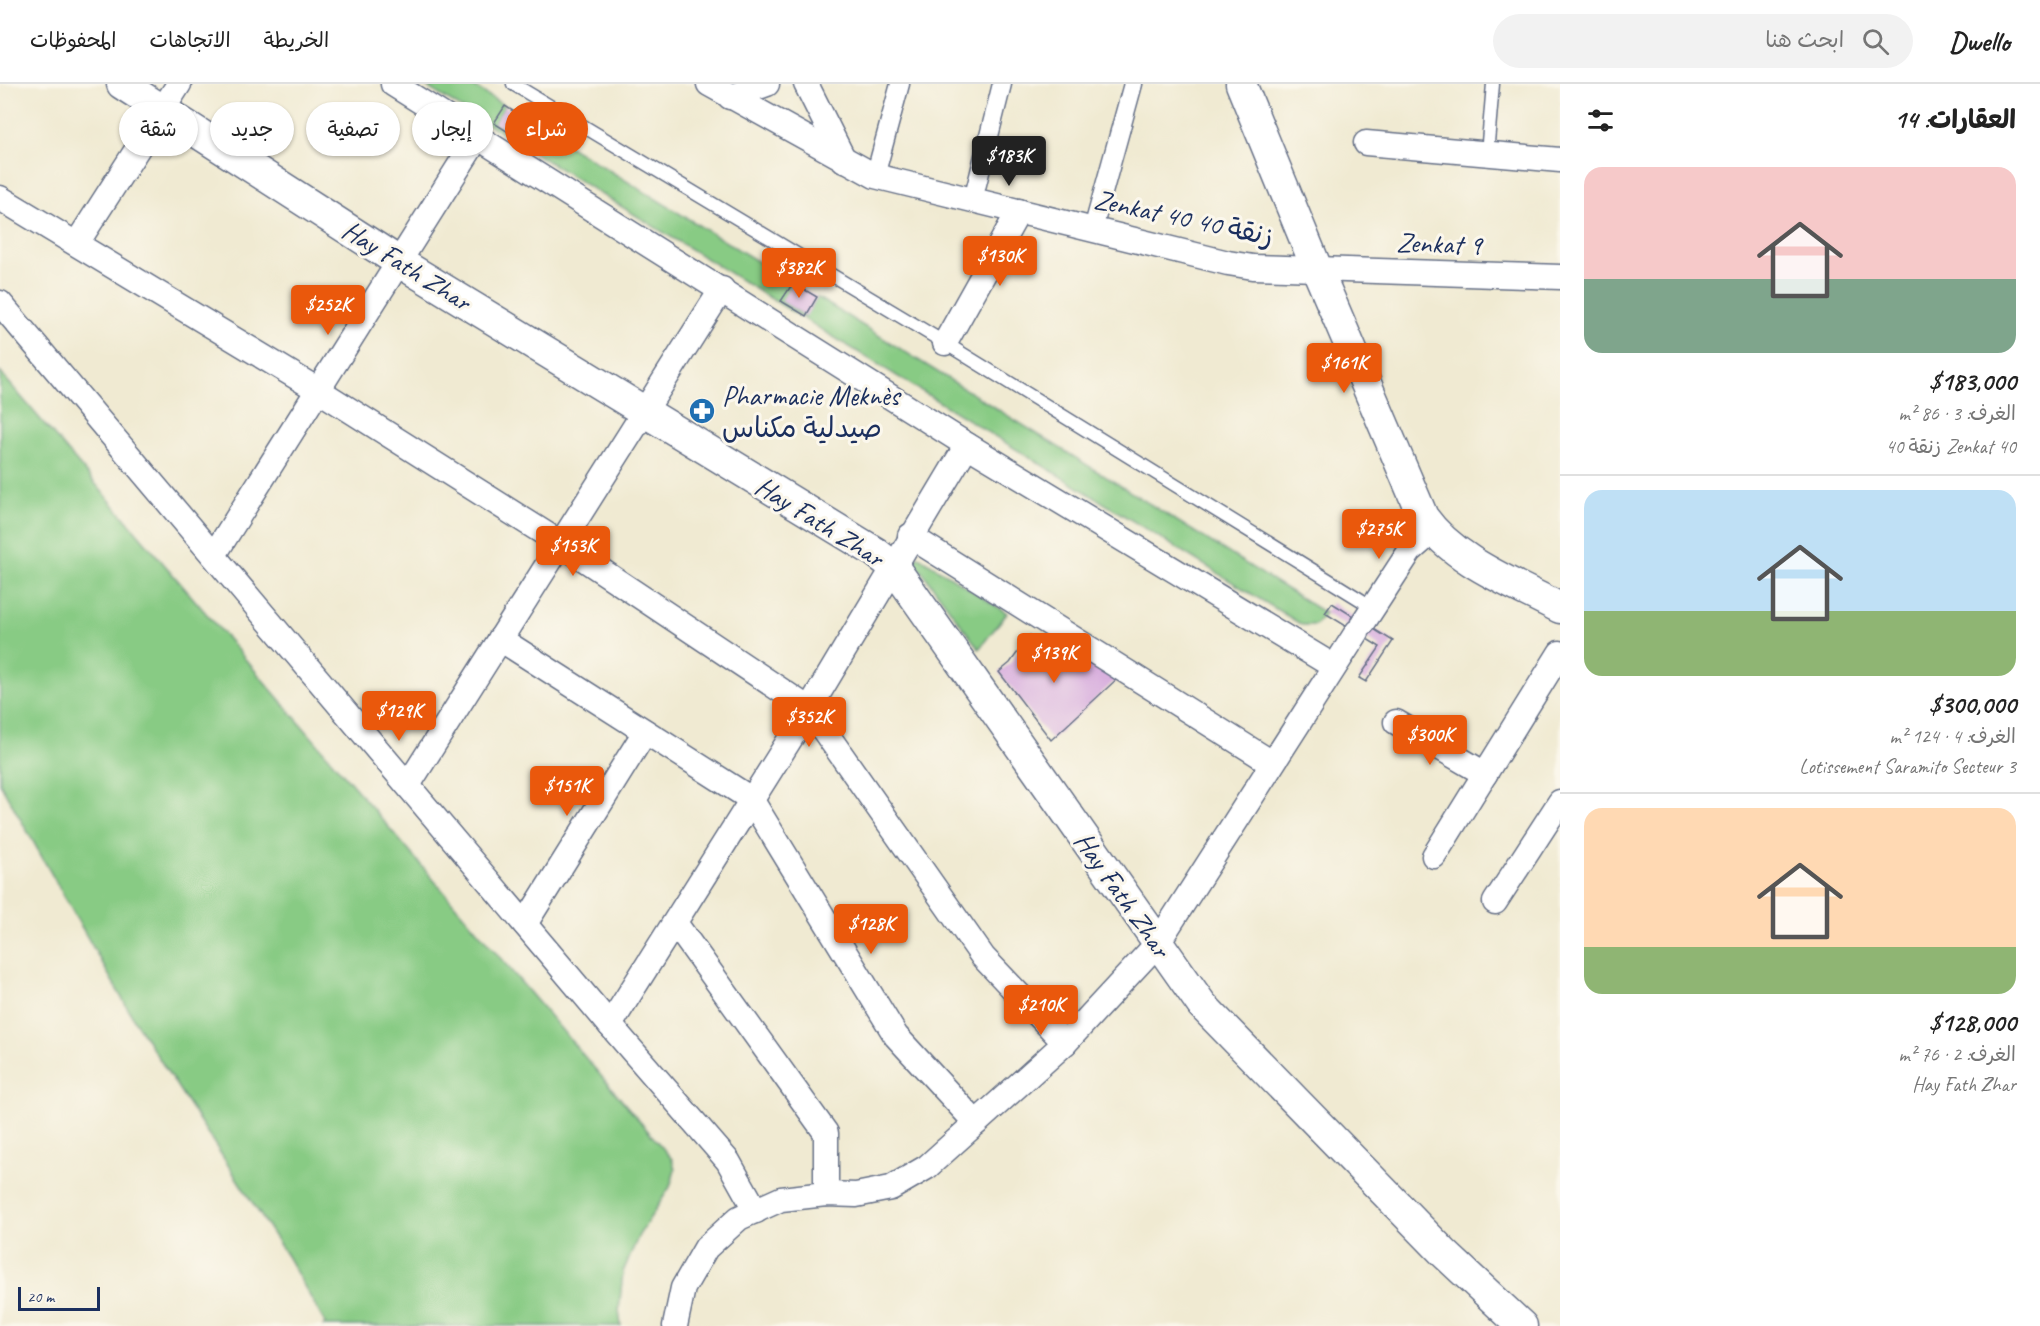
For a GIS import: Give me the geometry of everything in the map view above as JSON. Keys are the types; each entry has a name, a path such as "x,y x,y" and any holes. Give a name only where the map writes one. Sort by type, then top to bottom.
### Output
{"street":[{"name":"Hay Fath Zhar","path":"122,84 152,102"},
{"path":"167,102 179,84"},
{"path":"393,84 421,102"},
{"name":"Zenkat 40 زنقة 40","path":"708,84 875,176 1228,263 1253,267 1317,269"},
{"path":"730,97 767,84"},
{"path":"806,84 844,160"},
{"path":"875,176 900,84"},
{"path":"973,200 1002,84"},
{"path":"1093,229 1132,84"},
{"path":"1241,84 1416,504 1433,531 1467,559 1560,608"},
{"name":"Hay Fath Zhar","path":"198,132 399,262 875,552 893,566 1202,1005 1444,1253 1522,1326"},
{"path":"1366,143 1560,160"},
{"path":"493,148 722,289 967,445 1333,666"},
{"path":"76,243 132,156"},
{"path":"214,555 466,156"},
{"path":"0,198 318,390 561,543 809,709 982,957 1065,1043"},
{"path":"945,343 1019,211"},
{"name":"Zenkat 9","path":"1317,269 1560,277"},
{"path":"408,785 722,289"},
{"path":"0,303 610,1025 728,1161 756,1211"},
{"path":"610,1025 809,709 910,536 967,445"},
{"path":"675,1326 683,1288 705,1248 739,1218 781,1199 826,1194 856,1195 891,1188 927,1167 1065,1043 1157,944 1333,666 1410,551 1433,531"},
{"path":"910,536 1272,763"},
{"path":"500,639 751,799 896,1036 976,1123"},
{"path":"1434,856 1560,653"},
{"path":"1396,722 1485,774"},
{"path":"525,924 645,732"},
{"path":"1495,902 1560,801"},
{"path":"675,923 826,1134 826,1194"}],"lane":[{"path":"513,84 945,343 1365,621"},
{"path":"1487,154 1492,84"}],"green space":[{"path":"422,84 470,84 505,106 494,123 505,130 505,135 493,128 493,102 451,102"},
{"path":"539,156 586,156 793,283 782,301 805,316 817,297 1325,613 1315,625 1302,625"},
{"path":"0,372 672,1159 675,1170 670,1187 639,1235 623,1272 619,1310 621,1326 323,1326 325,1323 287,1256 136,1023 0,783"},
{"path":"918,556 1007,613 979,649 914,561"}],"building":[{"path":"505,106 505,130 494,123"},
{"path":"793,283 817,297 806,316 781,301"},
{"path":"1332,603 1393,641 1366,682 1359,678 1380,647 1325,613"},
{"path":"1030,635 1048,650 1053,644 1077,659 1078,655 1118,678 1051,740 999,672 1010,663"}],"place":[{"name":"Pharmacie Meknès صيدلية مكناس","path":"702,411"}]}
